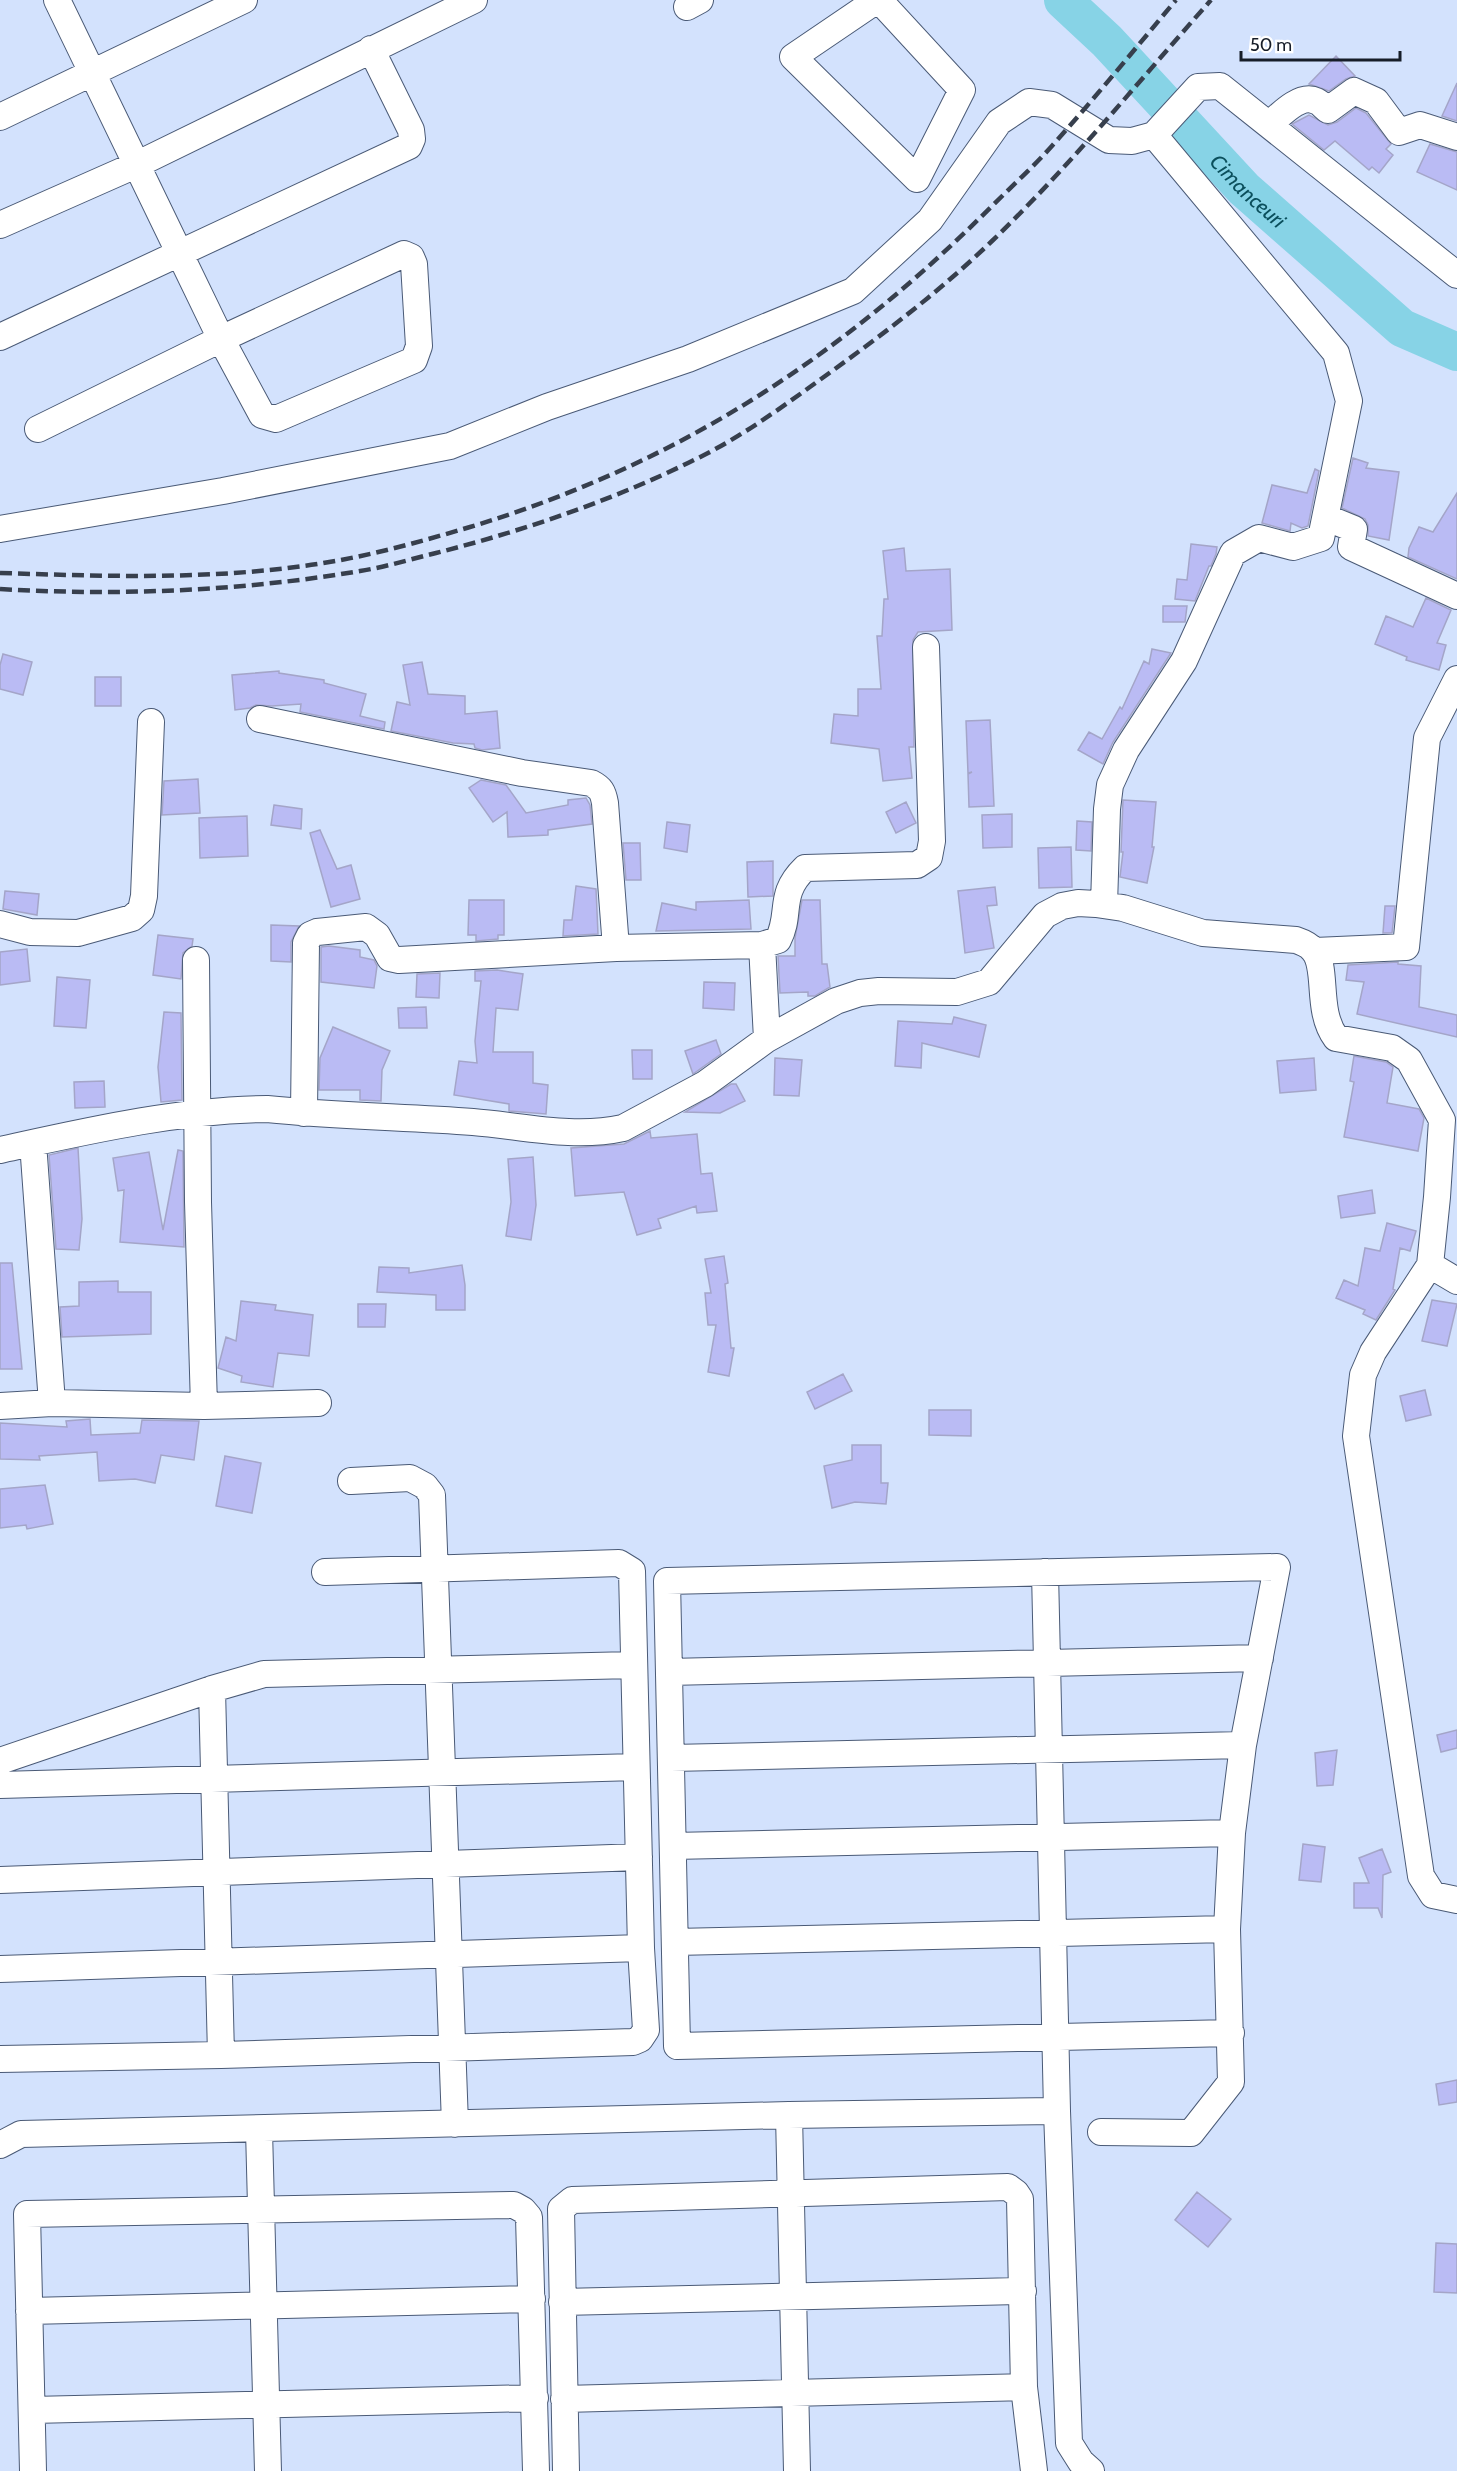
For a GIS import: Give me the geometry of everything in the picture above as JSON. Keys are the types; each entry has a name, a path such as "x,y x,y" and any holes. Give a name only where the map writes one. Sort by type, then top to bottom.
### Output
{"street":[{"path":"38,429 221,339 404,254 411,257 414,264 419,346 414,360 276,419 262,415 221,339 57,0"},
{"path":"0,117 244,0"},
{"path":"0,225 138,164 474,0"},
{"path":"878,0 962,90 916,179 793,57 878,0"},
{"path":"0,337 409,146 412,139 411,130 371,50"},
{"path":"0,529 223,491 450,446 547,407 699,355 853,291 930,220 999,122 1029,102 1052,105 1109,140 1132,141 1154,135 1198,87 1220,86 1457,275"},
{"path":"1269,124 1289,107 1308,99 1316,100 1328,110 1354,91 1376,101 1399,132 1420,124 1457,137"},
{"path":"1104,905 1110,785 1126,750 1184,661 1233,553 1259,538 1293,547 1321,538 1327,518 1349,401 1336,353 1154,135"},
{"path":"1327,518 1354,529 1351,547 1457,596"},
{"path":"304,1113 306,942 310,935 317,932 366,927 377,935 390,958 399,960 616,948 762,945 778,940 782,932 786,897 795,878 805,868 917,865 929,857 932,841 926,647"},
{"path":"0,1150 197,1112 267,1109 475,1122 554,1132 608,1131 623,1128 705,1084 767,1039 836,1001 860,993 879,991 957,992 988,982 1045,915 1062,906 1078,903 1123,908 1203,933 1296,940 1315,951 1406,947 1427,738 1457,679"},
{"path":"260,719 522,773 591,783 599,787 603,792 605,803 616,948"},
{"path":"0,924 30,932 78,933 132,918 141,910 144,896 151,723"},
{"path":"762,945 767,1039"},
{"path":"1315,951 1320,965 1323,1011 1329,1029 1336,1038 1392,1048 1400,1052 1409,1060 1450,1122 1442,1147 1430,1265 1373,1352 1363,1375 1356,1436 1421,1876 1433,1894 1457,1900"},
{"path":"196,960 204,1406"},
{"path":"33,1143 52,1403"},
{"path":"1430,1265 1457,1281"},
{"path":"0,1406 52,1403 204,1406 318,1403"},
{"path":"351,1481 410,1478 425,1486 432,1495 455,2124"},
{"path":"0,2059 452,2048 633,2042 640,2039 646,2030 641,1948 632,1571 619,1563 325,1572"},
{"path":"1101,2132 1191,2133 1231,2082 1231,2033 1227,1929 1232,1833 1243,1745 1277,1567 667,1581 678,2046 1231,2033"},
{"path":"1045,1572 1057,2111 1069,2443 1081,2462 1090,2471"},
{"path":"669,1672 1260,1658"},
{"path":"0,1761 212,1689 264,1674 633,1665"},
{"path":"212,1689 221,2055"},
{"path":"671,1758 1243,1745"},
{"path":"0,1785 636,1767"},
{"path":"673,1846 1232,1833"},
{"path":"0,1880 639,1857"},
{"path":"675,1942 1227,1929"},
{"path":"0,1969 641,1948"},
{"path":"0,2145 21,2134 259,2130 789,2115 1057,2111"},
{"path":"789,2115 797,2471"},
{"path":"259,2130 268,2471"},
{"path":"566,2471 561,2209 572,2200 1008,2187 1020,2199 1024,2387 1034,2471"},
{"path":"33,2471 27,2214 514,2205 529,2217 536,2471"},
{"path":"562,2302 1023,2291"},
{"path":"29,2311 532,2300"},
{"path":"564,2399 1024,2387"},
{"path":"32,2410 535,2398"}],"building":[{"path":"1336,56 1355,76 1346,79 1329,91 1309,84"},
{"path":"1457,83 1457,121 1442,116"},
{"path":"1356,108 1366,113 1391,144 1386,149 1393,155 1379,173 1372,167 1369,170 1335,141 1324,150 1292,124 1309,115 1328,125 1337,122"},
{"path":"1430,144 1457,152 1457,190 1417,172"},
{"path":"1353,458 1368,463 1366,468 1399,472 1389,540 1368,536 1368,525 1365,519 1342,508"},
{"path":"1315,469 1319,471 1308,526 1302,528 1291,523 1290,531 1262,523 1272,485 1307,493"},
{"path":"1457,493 1457,579 1408,557 1409,548 1419,527 1433,532"},
{"path":"1191,544 1217,547 1216,554 1195,601 1175,599 1177,579 1187,580"},
{"path":"904,548 906,571 950,569 952,630 918,632 913,640 914,747 909,747 912,778 883,781 879,749 831,743 834,714 858,716 858,689 881,689 877,636 882,636 884,599 888,599 883,551"},
{"path":"1426,598 1451,610 1437,643 1446,645 1439,670 1406,660 1407,657 1375,644 1386,616 1413,627"},
{"path":"1163,606 1187,606 1185,622 1163,622"},
{"path":"1152,649 1171,653 1113,742 1103,764 1078,750 1089,732 1102,739 1120,707 1122,709 1144,661 1149,664"},
{"path":"3,654 32,662 23,695 0,689 0,665"},
{"path":"422,662 428,694 465,696 465,714 497,711 500,748 482,750 475,748 474,744 453,743 391,731 397,702 410,705 403,665"},
{"path":"279,671 279,673 324,680 324,683 366,694 360,716 385,722 384,729 300,712 301,704 256,705 235,710 232,675"},
{"path":"95,677 121,677 121,706 95,706"},
{"path":"990,720 994,806 969,807 968,774 972,772 968,773 966,721"},
{"path":"198,779 200,813 162,815 164,781"},
{"path":"481,780 506,785 526,813 568,805 568,800 586,798 590,805 592,824 548,830 548,835 508,837 507,812 493,822 469,788"},
{"path":"1123,800 1156,802 1152,847 1154,847 1147,883 1120,877 1123,852 1121,852"},
{"path":"906,802 916,823 896,833 886,812"},
{"path":"274,805 302,809 301,829 271,825"},
{"path":"1012,814 1012,847 983,848 982,815"},
{"path":"247,816 248,856 200,858 199,818"},
{"path":"1077,821 1092,822 1091,851 1076,850"},
{"path":"667,822 690,825 687,852 664,848"},
{"path":"320,830 337,869 351,865 360,899 331,907 310,833"},
{"path":"623,843 640,843 641,880 626,880"},
{"path":"1071,847 1072,887 1039,888 1038,848"},
{"path":"773,861 773,896 748,897 747,862"},
{"path":"576,886 596,889 598,934 563,936 564,920 572,920"},
{"path":"995,887 997,905 987,906 994,948 965,953 958,891"},
{"path":"5,891 39,894 37,915 3,909"},
{"path":"469,900 504,900 504,935 498,935 498,939 476,941 476,935 468,935"},
{"path":"749,900 751,929 656,931 662,903 696,910 696,902"},
{"path":"802,900 820,900 822,964 827,964 830,987 815,996 808,996 808,992 780,993 778,956 795,956 795,938"},
{"path":"1385,906 1395,906 1392,933 1383,933"},
{"path":"271,925 299,926 291,942 291,962 271,961"},
{"path":"158,935 193,939 192,946 183,953 181,979 153,975"},
{"path":"321,947 360,950 360,957 374,960 377,966 374,988 321,982"},
{"path":"27,949 30,981 0,985 0,952"},
{"path":"1398,962 1398,964 1421,966 1419,1007 1457,1015 1457,1037 1357,1014 1364,982 1346,980 1348,965"},
{"path":"497,970 523,974 518,1010 496,1008 493,1052 533,1052 533,1083 548,1085 546,1114 509,1111 509,1104 454,1095 459,1061 477,1063 475,1041 481,981 475,981 475,971"},
{"path":"440,973 439,998 416,997 417,974"},
{"path":"57,977 90,980 86,1028 54,1026"},
{"path":"704,982 735,983 734,1010 703,1008"},
{"path":"426,1007 427,1028 399,1028 398,1008"},
{"path":"164,1012 181,1013 182,1100 161,1102 158,1067"},
{"path":"954,1017 986,1025 979,1057 922,1043 921,1068 895,1066 898,1021 952,1024"},
{"path":"333,1027 390,1051 382,1070 381,1101 360,1100 360,1090 319,1090 320,1058"},
{"path":"716,1040 721,1054 693,1074 685,1051"},
{"path":"632,1050 652,1050 652,1079 633,1079"},
{"path":"1354,1056 1386,1062 1393,1067 1387,1103 1419,1109 1424,1118 1418,1151 1344,1137 1354,1082 1350,1081"},
{"path":"775,1058 802,1060 799,1096 774,1095"},
{"path":"1314,1058 1316,1090 1280,1093 1277,1061"},
{"path":"104,1081 105,1107 75,1108 74,1082"},
{"path":"731,1084 736,1084 745,1101 720,1113 685,1112"},
{"path":"650,1131 651,1138 697,1134 701,1174 712,1173 717,1211 697,1213 696,1206 658,1219 661,1228 637,1235 624,1192 575,1196 571,1148 624,1144"},
{"path":"78,1148 82,1219 79,1250 56,1249 49,1155"},
{"path":"178,1150 183,1151 184,1247 120,1242 124,1190 118,1191 113,1158 149,1152 163,1230"},
{"path":"533,1157 536,1205 531,1240 506,1236 511,1202 508,1159"},
{"path":"1372,1190 1375,1213 1341,1218 1338,1196"},
{"path":"1387,1223 1416,1231 1410,1251 1400,1248 1393,1289 1395,1290 1376,1320 1363,1314 1365,1310 1336,1298 1344,1280 1358,1286 1365,1248 1380,1251"},
{"path":"724,1256 728,1283 725,1284 731,1348 734,1348 729,1376 708,1372 716,1325 708,1325 705,1293 711,1293 705,1259"},
{"path":"0,1263 12,1263 22,1369 0,1369"},
{"path":"462,1265 465,1310 436,1310 436,1295 377,1292 379,1267 409,1268 409,1273"},
{"path":"118,1281 118,1292 151,1292 151,1334 62,1337 60,1307 79,1306 79,1282"},
{"path":"1432,1300 1457,1304 1447,1346 1422,1341"},
{"path":"241,1301 276,1305 275,1310 313,1315 309,1356 278,1353 273,1387 241,1382 242,1376 218,1368 226,1337 236,1341"},
{"path":"358,1304 386,1304 385,1327 358,1327"},
{"path":"843,1374 852,1391 815,1409 807,1392"},
{"path":"1425,1390 1431,1415 1406,1421 1400,1396"},
{"path":"929,1410 971,1410 971,1436 929,1435"},
{"path":"90,1419 91,1435 140,1433 142,1420 199,1421 194,1460 161,1455 155,1483 135,1479 99,1481 97,1452 39,1456 40,1460 0,1459 0,1423 67,1427 66,1421"},
{"path":"852,1445 881,1445 881,1483 888,1483 886,1504 855,1502 832,1508 824,1466 852,1460"},
{"path":"225,1456 261,1463 252,1513 216,1506"},
{"path":"45,1485 53,1524 27,1529 26,1525 0,1528 0,1489"},
{"path":"1457,1730 1457,1748 1441,1752 1437,1735"},
{"path":"1337,1750 1333,1785 1317,1786 1315,1753"},
{"path":"1303,1844 1325,1847 1321,1882 1299,1880"},
{"path":"1382,1849 1391,1872 1383,1875 1382,1918 1378,1908 1354,1908 1354,1883 1369,1883 1359,1858"},
{"path":"1457,2080 1457,2102 1439,2105 1436,2084"},
{"path":"1197,2192 1231,2219 1208,2247 1175,2220"},
{"path":"1436,2243 1457,2244 1457,2293 1434,2292"}],"waterway":[{"name":"Cimanceuri","path":"1063,0 1107,41 1244,189 1402,328 1457,352"}],"railway":[{"path":"0,573 189,575 324,563 387,550 470,527 546,501 618,472 687,438 752,400 815,358 876,311 935,260 1037,162 1176,0"},
{"path":"0,589 90,592 181,590 271,583 370,569 471,544 575,511 642,484 708,453 752,427 843,363 951,278 992,241 1049,183 1211,0"}]}
